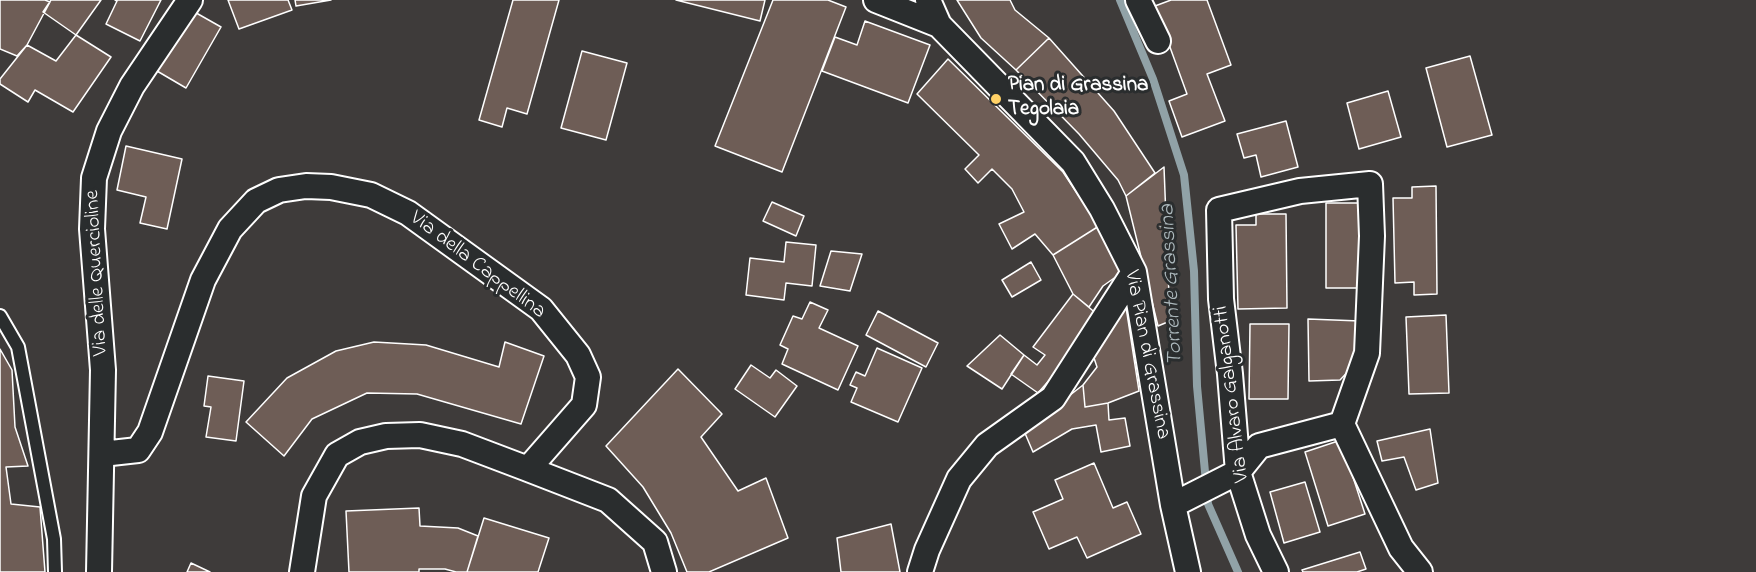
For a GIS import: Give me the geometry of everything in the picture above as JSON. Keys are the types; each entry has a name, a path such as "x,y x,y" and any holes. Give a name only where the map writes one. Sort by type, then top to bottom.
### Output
{"street":[{"name":"Via delle Quercioline","path":"99,572 103,370 92,229 94,178 109,131 132,86 190,0"},
{"path":"876,0 939,25"},
{"path":"928,0 939,25"},
{"path":"1138,0 1158,41"},
{"name":"Via Pian di Grassina","path":"939,25 1073,162 1102,209 1134,272 1180,502 1188,572"},
{"name":"Via Alvaro Galganotti","path":"1276,572 1231,476 1230,374 1221,299 1220,210 1300,191 1370,184 1372,236 1367,352 1342,424"},
{"name":"Via della Cappellina","path":"102,454 138,450 150,432 203,280 230,229 256,201 279,190 306,186 331,187 371,195 408,213 541,309 578,355 588,377 584,405 528,469"},
{"path":"920,572 927,550 959,479 987,445 1053,398 1134,272"},
{"path":"1180,502 1231,476 1259,446 1342,424 1401,548 1420,572"},
{"path":"302,572 314,496 337,455 360,442 386,436 420,435 462,444 608,500 655,542 664,572"}],"lane":[{"path":"0,316 18,347 54,539 55,572"}],"building":[{"path":"0,0 50,2 27,45 17,56 0,49"},
{"path":"51,0 101,0 76,35 43,12"},
{"path":"115,0 161,0 140,41 106,24 117,1"},
{"path":"228,0 288,0 292,10 239,29"},
{"path":"295,0 331,0 296,6"},
{"path":"513,0 559,0 527,114 507,108 502,127 479,120"},
{"path":"676,0 765,0 760,21"},
{"path":"773,0 828,0 846,7 782,172 715,146"},
{"path":"957,0 1010,0 1015,10 1049,38 1016,70 981,38"},
{"path":"1171,0 1207,0 1231,65 1207,74 1225,121 1182,137 1169,101 1187,94 1155,6"},
{"path":"191,10 221,27 186,88 157,71"},
{"path":"865,21 930,45 908,103 822,71 835,37 857,45"},
{"path":"76,35 111,57 73,112 35,90 28,102 0,84 0,79 27,45 56,61"},
{"path":"1049,38 1114,111 1155,173 1126,196 1118,180 1079,134 1016,70"},
{"path":"582,51 627,63 606,140 561,128"},
{"path":"1470,56 1492,135 1447,147 1426,68"},
{"path":"948,59 1063,172 1099,226 1053,255 1035,234 1012,249 999,224 1024,212 1012,189 992,169 978,183 965,169 979,155 917,94"},
{"path":"1388,91 1401,137 1359,149 1347,103"},
{"path":"1286,121 1298,167 1261,177 1256,155 1244,158 1237,134"},
{"path":"126,146 182,159 167,229 140,223 146,197 117,190"},
{"path":"1164,167 1170,321 1158,326 1126,196"},
{"path":"1436,186 1437,294 1414,295 1414,282 1395,283 1393,198 1412,198 1412,187"},
{"path":"772,202 804,216 796,236 763,221"},
{"path":"1326,203 1359,203 1359,288 1326,288"},
{"path":"1256,214 1286,214 1287,308 1238,309 1236,225 1256,225"},
{"path":"1099,226 1124,271 1103,286 1089,307 1073,294 1053,255"},
{"path":"786,242 816,245 812,286 786,283 784,300 746,295 750,258 784,262"},
{"path":"831,251 862,254 850,291 820,286"},
{"path":"1031,262 1041,280 1012,297 1002,280"},
{"path":"1073,294 1098,315 1060,368 1038,393 1011,374 1024,355 1037,365 1045,355 1033,347"},
{"path":"810,302 828,310 819,328 858,346 838,390 782,364 788,349 780,345 793,316 802,319"},
{"path":"1126,307 1139,391 1108,403 1085,407 1083,385 1097,367 1094,358 1118,309"},
{"path":"878,311 938,343 926,367 866,335"},
{"path":"1446,315 1449,393 1409,394 1406,317"},
{"path":"1308,319 1360,321 1356,363 1340,380 1309,381"},
{"path":"1250,324 1289,324 1288,399 1249,399"},
{"path":"1000,335 1024,355 1002,389 967,366"},
{"path":"374,342 426,345 499,367 505,342 544,356 521,424 417,394 367,393 312,419 284,456 246,422 287,378 336,351"},
{"path":"877,348 922,368 898,422 851,402 857,388 850,385 856,372 865,376"},
{"path":"0,349 12,370 15,427 28,466 6,467 11,504 40,507 45,572 0,572"},
{"path":"751,365 770,378 776,370 797,386 775,417 735,389"},
{"path":"678,369 722,414 701,437 738,491 766,478 788,538 709,572 687,572 671,533 643,487 606,446"},
{"path":"208,376 244,381 236,441 206,437 211,407 204,406"},
{"path":"1083,385 1085,407 1108,403 1109,420 1125,418 1130,446 1101,452 1096,425 1072,429 1033,452 1024,431"},
{"path":"1430,429 1438,483 1416,490 1404,457 1382,461 1377,441"},
{"path":"1341,440 1365,514 1328,526 1305,452"},
{"path":"1094,463 1113,508 1127,502 1141,534 1087,558 1077,537 1049,549 1033,512 1063,499 1055,480"},
{"path":"1305,482 1320,532 1284,543 1270,492"},
{"path":"419,508 420,526 458,528 478,536 467,572 419,569 419,572 349,572 346,511"},
{"path":"484,518 549,538 538,572 467,572"},
{"path":"891,524 900,572 841,572 837,538"},
{"path":"1360,552 1366,569 1357,572 1303,572 1302,570"},
{"path":"191,563 210,572 187,572"}],"waterway":[{"name":"Torrente Grassina","path":"1120,0 1153,79 1184,175 1194,271 1197,386 1208,504 1238,572"}],"place":[{"name":"Pian di Grassina Tegolaia","path":"996,99"}]}
